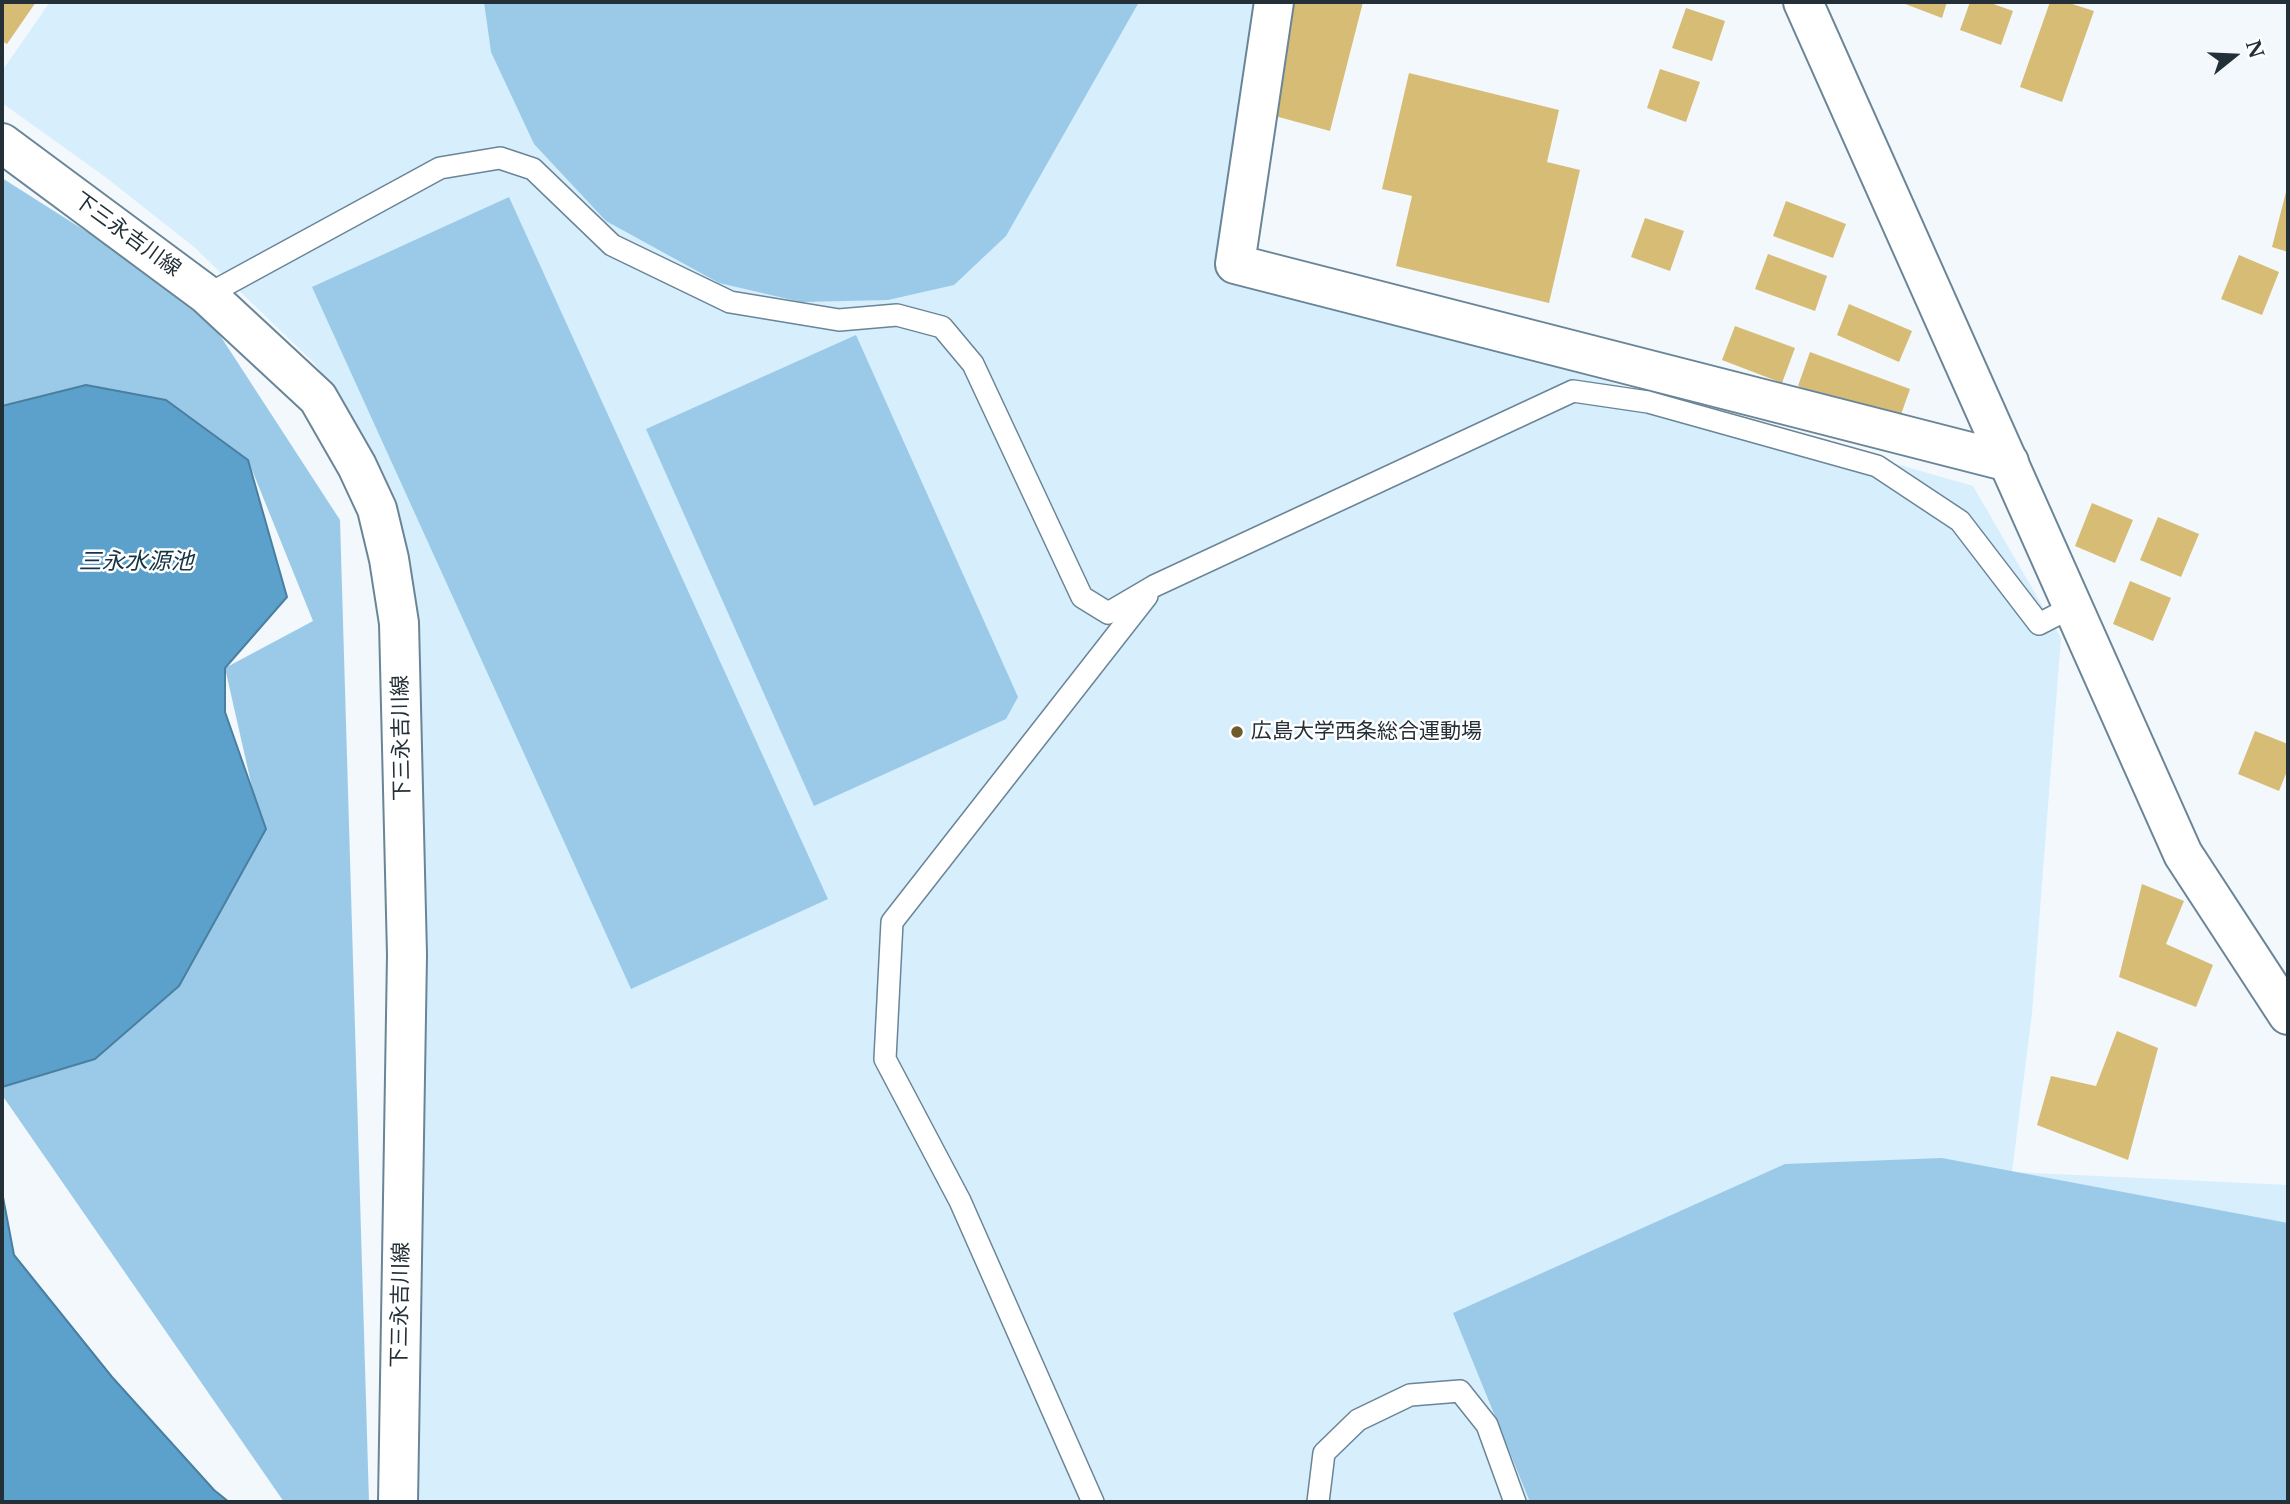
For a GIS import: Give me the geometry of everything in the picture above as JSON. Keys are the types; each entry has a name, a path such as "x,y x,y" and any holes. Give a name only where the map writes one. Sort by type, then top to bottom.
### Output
{"street":[{"path":"1275,2 1234,264 2009,462"},
{"path":"1803,2 2183,854 2288,1015"},
{"name":"下三永吉川線","path":"2,143 208,295 318,398 357,466 377,509 389,559 399,623 407,955 398,1502"}],"lane":[{"path":"208,295 440,168 500,158 533,169 612,245 730,302 839,320 897,315 942,327 973,363 1082,597 1108,613 1154,586 1573,391 1648,402 1877,466 1960,521 2039,624 2072,607"},
{"path":"1093,1502 960,1200 885,1059 892,922 1154,586"},
{"path":"1318,1502 1324,1453 1358,1420 1410,1395 1460,1391 1487,1425 1515,1502"}],"shaded area":[{"name":"広島大学西条総合運動場","path":"50,2 1262,2 1227,273 1973,486 2061,638 2032,1013 2012,1172 2288,1185 2288,1502 416,1502 422,827 420,632 408,575 368,448 344,404 314,363 193,246 104,176 2,103 2,71"},
{"path":"484,2 1139,2 1006,236 954,285 888,300 801,302 719,283 606,221 534,144 491,52"},
{"path":"2,178 199,303 340,520 369,1502 284,1502 2,1095 2,1086 254,796 225,668 313,621 248,460 2,426"},
{"path":"509,197 828,899 631,989 312,287"},
{"path":"856,335 1018,697 1006,719 814,806 646,429"},
{"path":"1942,1158 2288,1223 2288,1502 1530,1502 1453,1313 1785,1164"}],"water":[{"name":"三永水源池","path":"86,385 166,400 248,460 287,597 225,668 225,712 266,829 179,986 95,1059 2,1087 2,406"},
{"path":"2,1192 14,1255 112,1377 214,1490 229,1502 2,1502"}],"building":[{"path":"2,2 36,2 7,44 2,41"},
{"path":"1292,2 1363,2 1330,131 1264,113"},
{"path":"1900,2 1947,2 1942,18"},
{"path":"1970,2 1988,2 2013,11 2001,45 1960,30"},
{"path":"2050,2 2066,2 2094,11 2062,102 2020,87"},
{"path":"1686,8 1725,21 1712,61 1672,48"},
{"path":"1660,69 1700,82 1686,122 1647,108"},
{"path":"1409,73 1559,110 1547,162 1580,170 1549,303 1396,266 1412,196 1382,189"},
{"path":"2288,188 2288,252 2272,247"},
{"path":"1786,201 1846,224 1833,258 1773,236"},
{"path":"1645,218 1684,231 1670,271 1631,257"},
{"path":"1768,254 1827,276 1815,311 1755,289"},
{"path":"2239,255 2279,272 2262,315 2221,299"},
{"path":"1849,304 1912,331 1899,362 1837,335"},
{"path":"1735,326 1795,348 1782,383 1722,360"},
{"path":"1810,352 1910,389 1898,423 1798,386"},
{"path":"2092,503 2133,520 2115,563 2075,546"},
{"path":"2158,517 2199,534 2181,577 2140,560"},
{"path":"2130,581 2171,598 2153,641 2113,624"},
{"path":"2255,731 2288,744 2288,769 2279,791 2238,774"},
{"path":"2142,884 2184,901 2166,944 2213,965 2196,1007 2119,977"},
{"path":"2117,1031 2158,1048 2128,1160 2037,1125 2051,1076 2096,1086"}],"place":[{"name":"広島大学西条総合運動場","path":"1237,732"}]}
